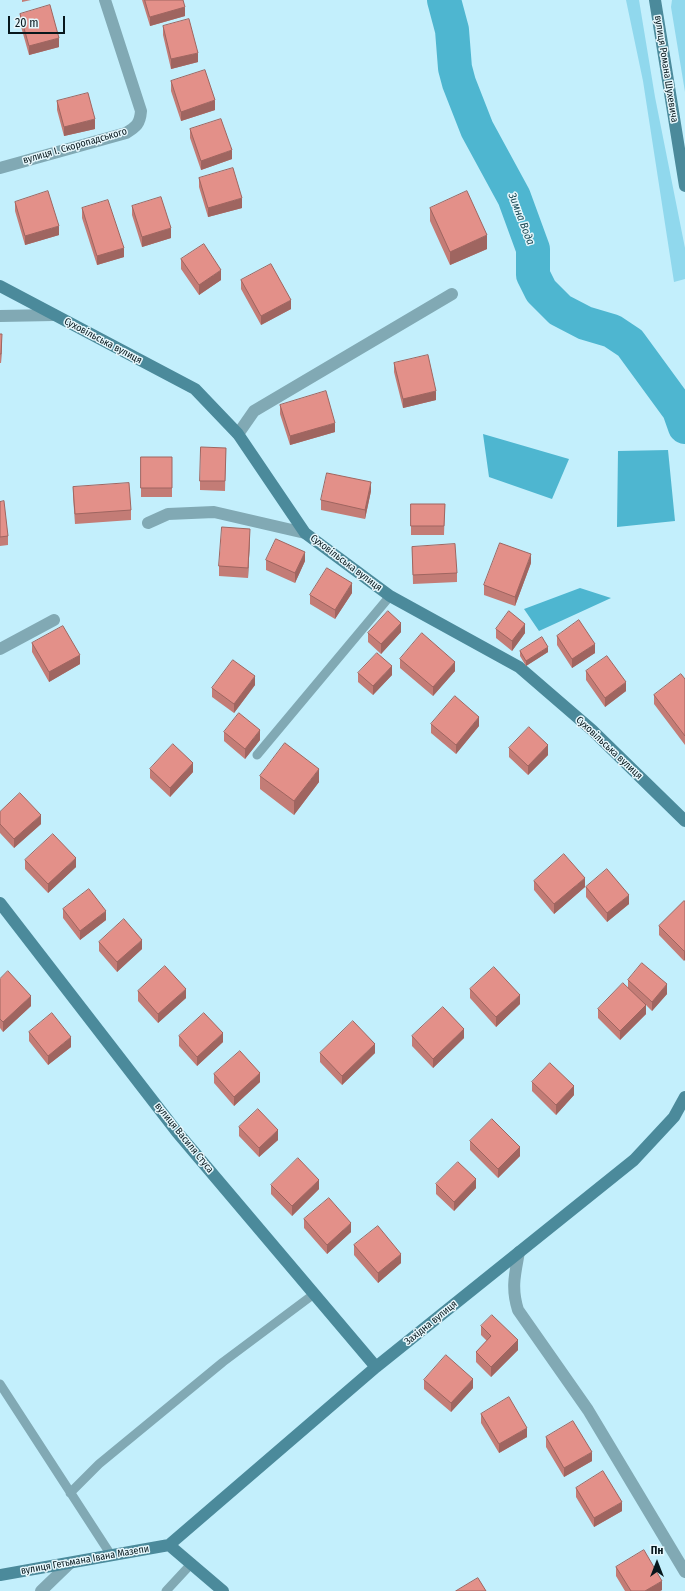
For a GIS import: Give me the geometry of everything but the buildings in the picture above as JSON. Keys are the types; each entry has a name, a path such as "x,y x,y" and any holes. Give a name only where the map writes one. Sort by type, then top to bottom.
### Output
{"street":[{"name":"вулиця І. Скоропадського","path":"0,168 126,133 137,126 141,119 141,111 105,0"},
{"name":"вулиця Романа Шухевича","path":"655,0 685,181"},
{"name":"Суховільська вулиця","path":"0,286 195,389 238,434 305,533 390,596 519,667 592,730 685,821"},
{"path":"238,434 254,411 452,294"},
{"path":"0,316 54,315"},
{"path":"148,523 168,514 214,512 305,533"},
{"path":"0,650 54,620"},
{"name":"вулиця Василя Стуса","path":"0,903 177,1132 376,1367"},
{"name":"Західна вулиця","path":"170,1545 376,1367 634,1160 674,1117 685,1097"},
{"path":"519,1252 513,1295 518,1310 588,1410 685,1572"},
{"path":"170,1545 223,1591"},
{"name":"вулиця Гетьмана Івана Мазепи","path":"0,1575 170,1545"},
{"path":"41,1591 70,1563"}],"lane":[{"path":"257,755 390,596"},
{"path":"70,1493 99,1464 223,1362 314,1294"},
{"path":"0,1384 111,1555"},
{"path":"166,1591 192,1563"}],"shaded area":[{"path":"626,0 639,0 655,97 685,248 685,279 674,282 643,81"},
{"path":"672,0 685,0 685,92 671,7"},
{"path":"483,434 569,459 552,499 489,477"},
{"path":"668,450 675,521 617,527 618,451"},
{"path":"580,588 611,598 539,631 524,609"}],"waterway":[{"name":"Зимна Вода","path":"444,0 452,30 455,68 459,83 477,129 514,197 533,249 533,275 541,291 560,310 585,323 612,331 630,343 679,410 685,427"}]}
